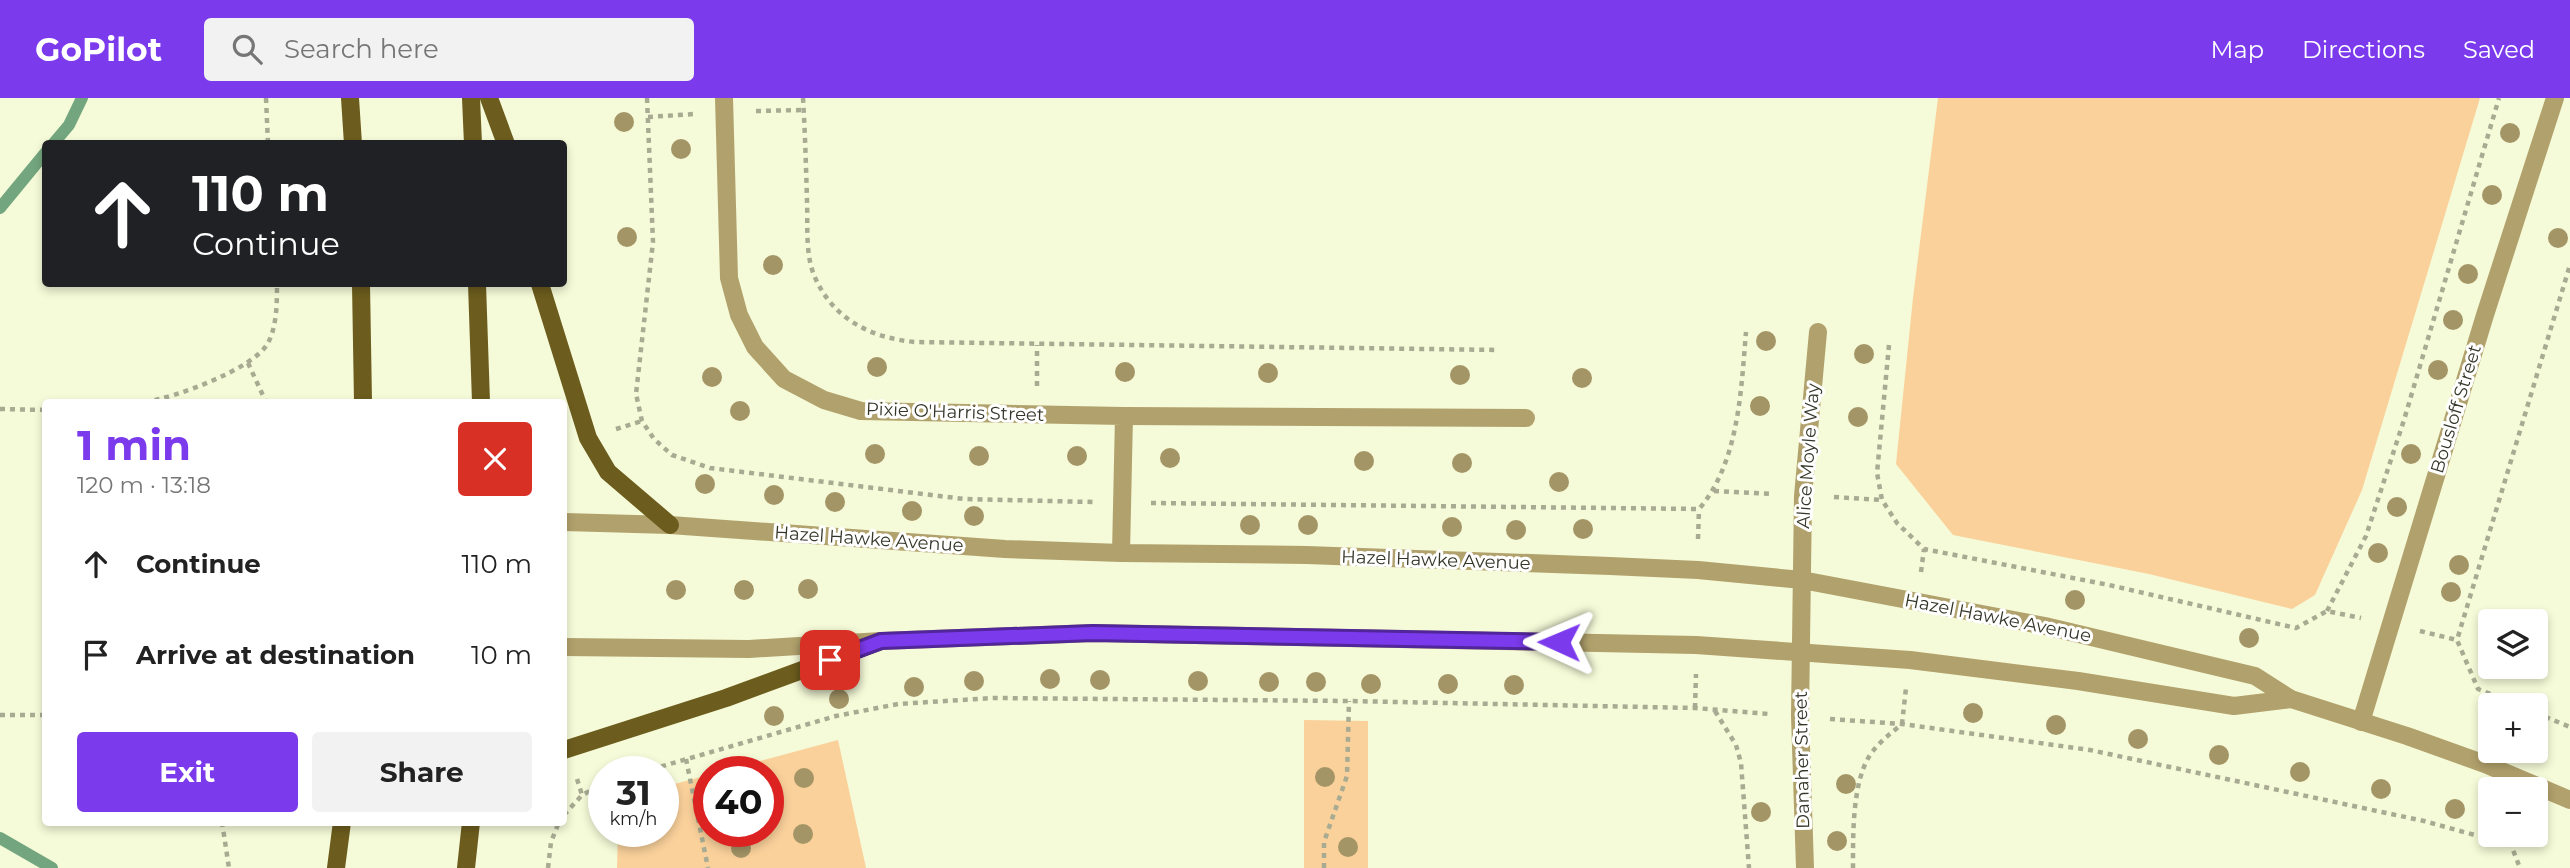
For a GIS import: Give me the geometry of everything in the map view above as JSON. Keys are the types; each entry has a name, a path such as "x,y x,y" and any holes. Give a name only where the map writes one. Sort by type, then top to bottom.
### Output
{"main road":[{"path":"350,98 353,140"},
{"path":"471,98 473,140"},
{"path":"489,98 505,140"},
{"path":"361,287 363,399"},
{"path":"477,287 481,399"},
{"path":"541,287 588,438 608,472 670,526"},
{"path":"567,749 726,698 881,641"},
{"path":"336,868 341,826"},
{"path":"466,868 472,826"}],"street":[{"name":"Pixie O'Harris Street","path":"724,98 729,278 739,315 755,347 784,379 824,400 861,411 1124,416 1526,418"},
{"name":"Bousloff Street","path":"2361,722 2485,315 2555,98"},
{"name":"Alice Moyle Way","path":"1800,653 1804,496 1818,332"},
{"path":"1121,554 1124,416"},
{"name":"Hazel Hawke Avenue","path":"567,522 670,526 1005,549 1121,554 1321,556 1698,570 1802,580 2045,626 2255,676 2291,699 2485,764 2570,800"},
{"name":"Hazel Hawke Avenue","path":"567,647 749,649 1093,633 1696,645 1923,661 2065,679 2234,706 2291,699"},
{"name":"Danaher Street","path":"1800,653 1805,868"}],"path":[{"path":"265,98 268,140"},
{"path":"647,98 653,242 636,394 642,421 654,439 672,455 710,468 964,499 1699,509"},
{"path":"803,98 809,246 813,274 828,300 848,319 869,333 892,340 1037,345 1499,350"},
{"path":"1889,345 1877,473 1882,500 1896,523 1924,549 2109,585 2296,628 2327,611 2366,536 2404,420 2499,98"},
{"path":"2488,693 2478,689 2457,640 2570,265"},
{"path":"165,399 248,363 268,344 276,310 276,287"},
{"path":"1698,570 1699,509 1714,491 1731,441 1738,412 1746,332"},
{"path":"1037,345 1037,415"},
{"path":"248,363 266,399"},
{"path":"0,409 42,410"},
{"path":"2327,611 2457,640"},
{"path":"679,761 836,716 898,704 993,698 1695,708 1696,645"},
{"path":"1324,868 1324,842 1347,776 1349,701"},
{"path":"1714,710 1736,745 1741,763 1749,868"},
{"path":"0,715 42,715"},
{"path":"2548,718 2570,727"},
{"path":"1853,868 1853,827 1863,774 1869,757 1880,742 1902,724 2090,750 2424,821 2511,845 2520,868"},
{"path":"685,759 708,868"},
{"path":"567,812 588,792"},
{"path":"223,826 229,868"},
{"path":"548,868 551,842 557,826"}],"shaded area":[{"path":"1938,98 2480,98 2362,490 2315,595 2292,609 2149,574 1953,535 1896,464"},
{"path":"1304,720 1368,721 1368,868 1304,868"},
{"path":"838,740 866,868 617,868 618,847 679,847 679,783 693,779 693,847 784,847 784,756 779,756"}],"waterway":[{"path":"56,140 69,125 82,98"},
{"path":"0,208 42,157"},
{"path":"0,838 52,868"}],"route":[{"path":"830,660 881,641 1093,633 1559,642"}]}
